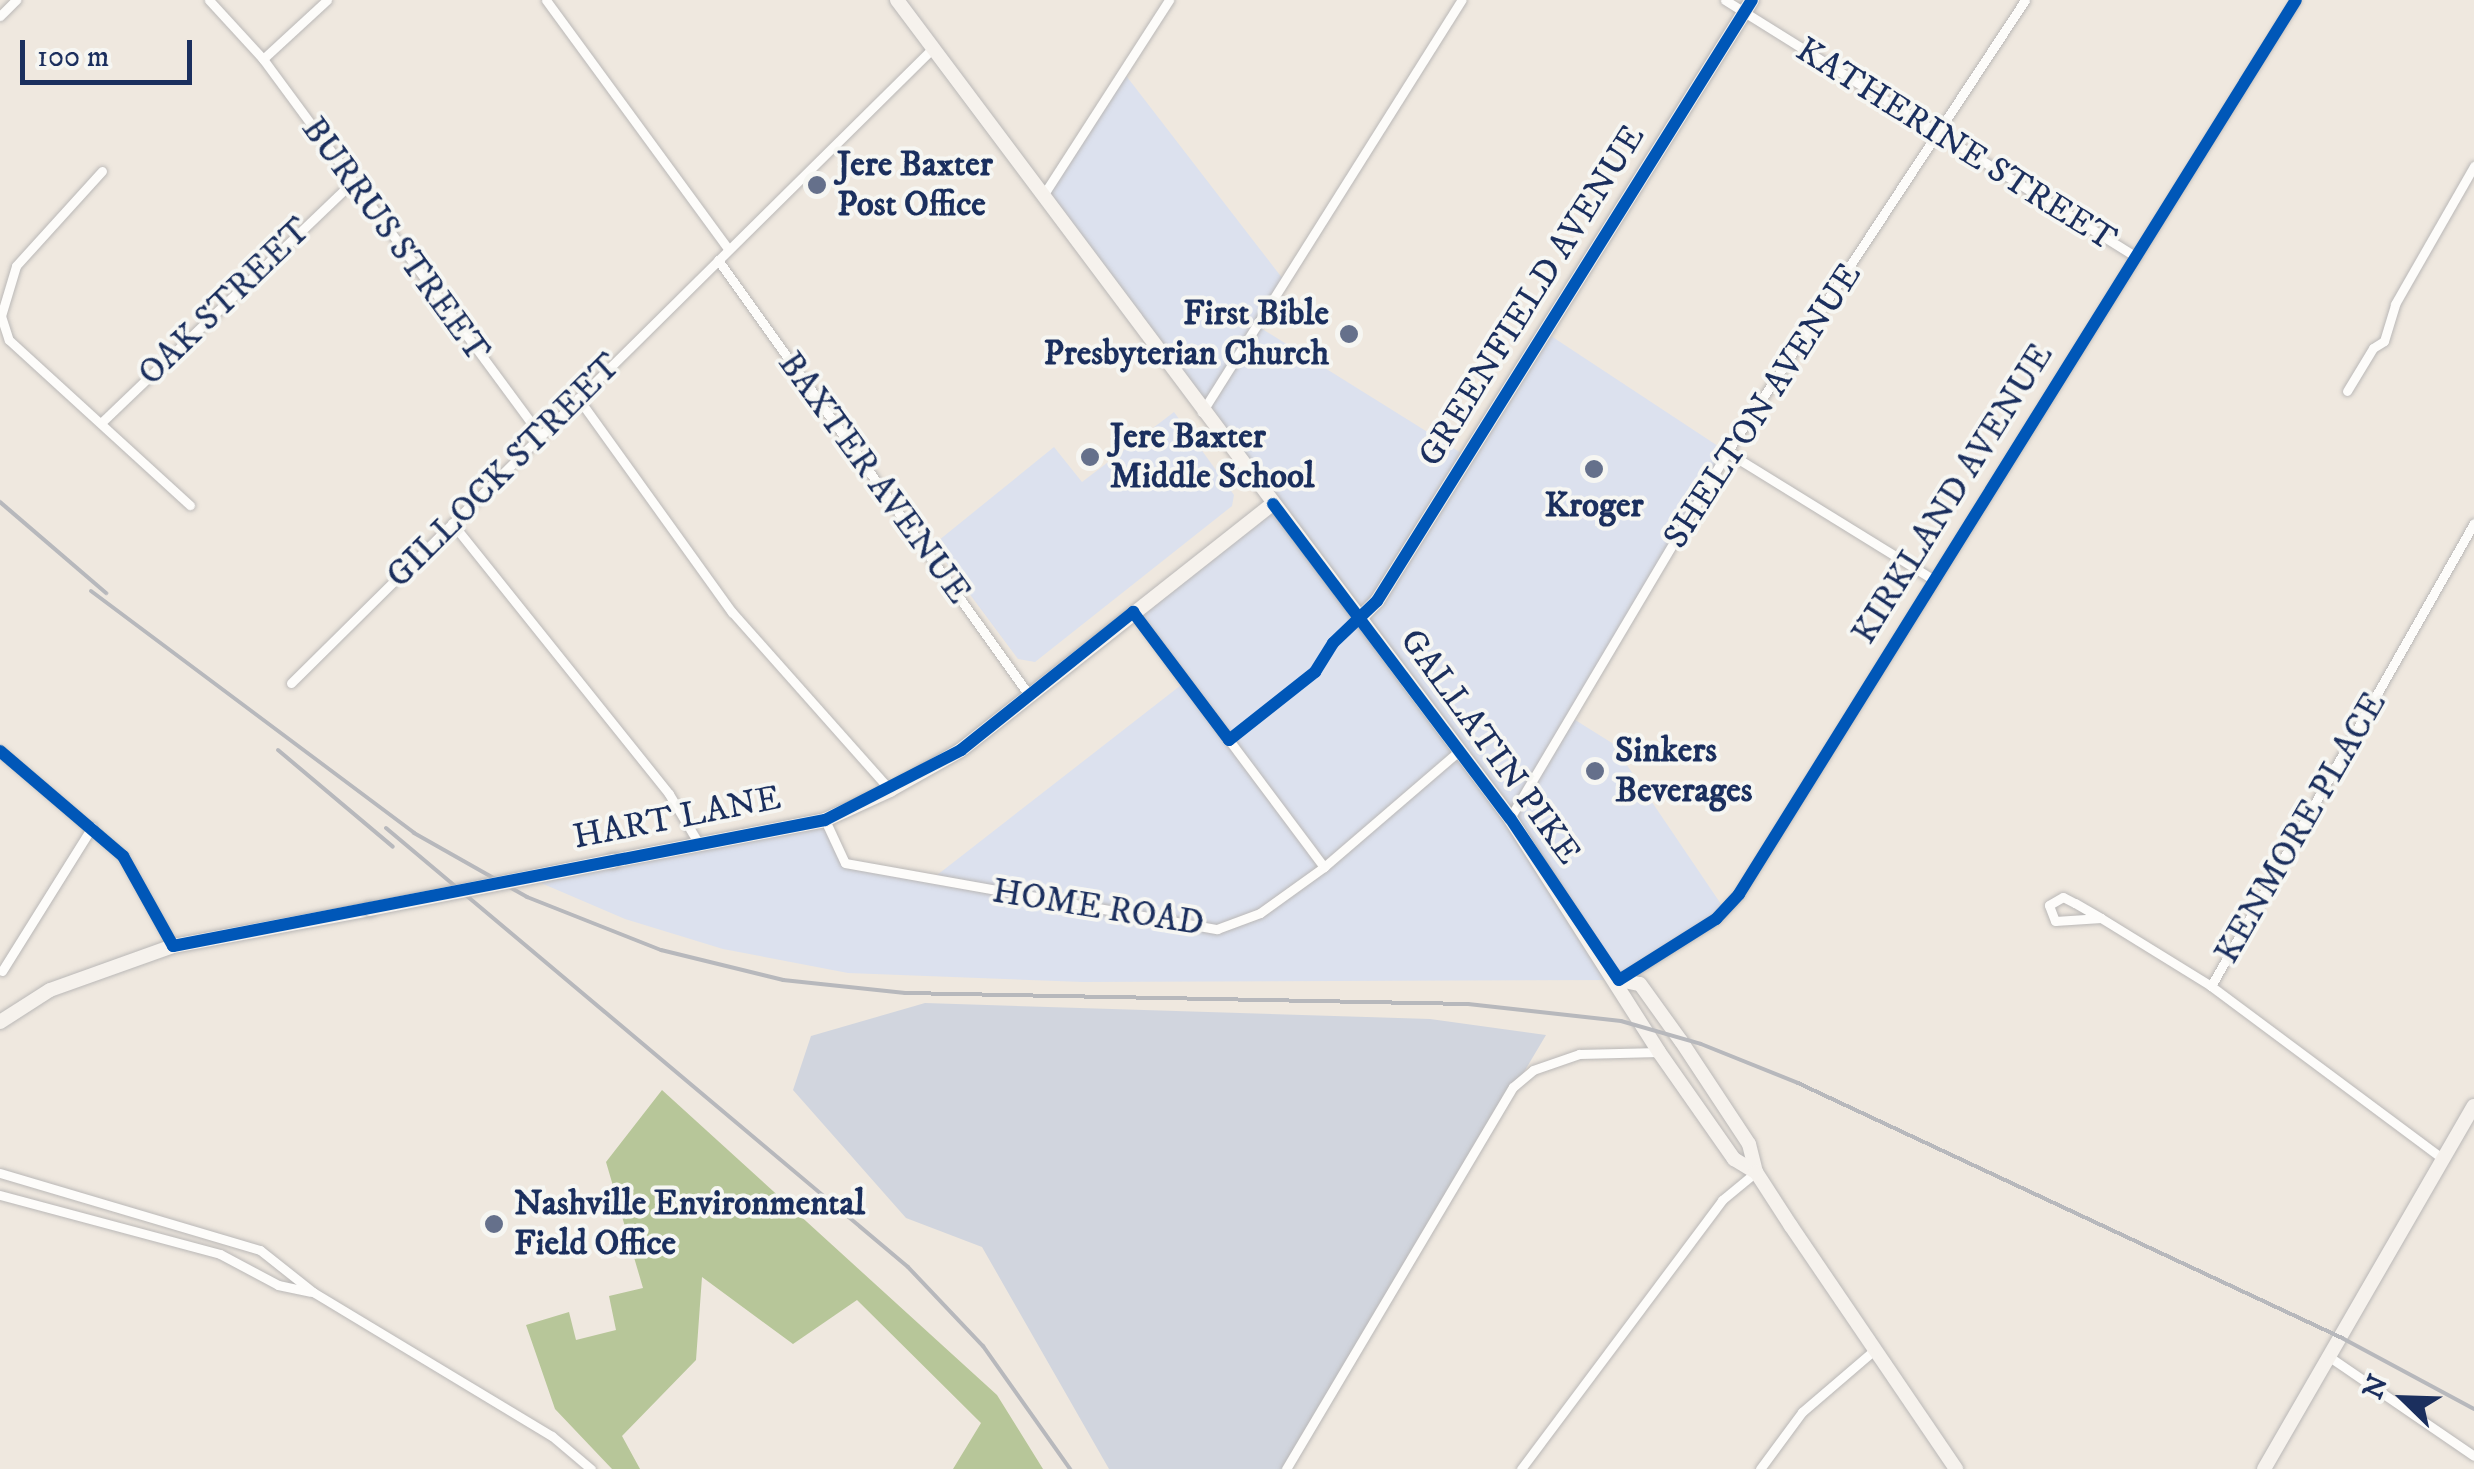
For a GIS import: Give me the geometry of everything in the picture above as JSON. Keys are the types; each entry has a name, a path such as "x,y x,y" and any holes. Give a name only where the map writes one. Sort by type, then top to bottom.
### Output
{"main road":[{"name":"GALLATIN PIKE","path":"897,0 1510,818 1619,980 1624,999 1659,1052 1734,1159 1756,1172"},
{"name":"GREENFIELD AVENUE","path":"1358,620 1377,601 1748,6"},
{"name":"HART LANE","path":"0,1022 50,990 174,946 825,820 890,790 960,750 1273,504"},
{"name":"GALLATIN PIKE","path":"1619,980 1640,984 1681,1041 1749,1144 1756,1172 1872,1352 1956,1469"},
{"path":"2264,1469 2474,1106"}],"street":[{"path":"0,16 16,0"},
{"name":"BURRUS STREET","path":"209,0 263,59 541,436"},
{"path":"263,59 327,0"},
{"path":"546,0 728,249 934,48"},
{"path":"1044,194 1170,0"},
{"path":"1202,412 1460,0"},
{"name":"KATHERINE STREET","path":"1726,0 1748,6 1939,136 2136,258"},
{"name":"SHELTON AVENUE","path":"1510,818 1727,452 1939,136 2025,0"},
{"name":"KIRKLAND AVENUE","path":"1619,980 1716,919 1739,894 2296,0"},
{"path":"2347,391 2373,348 2384,341 2396,304 2474,166"},
{"path":"102,170 16,266 1,316 10,340 190,505"},
{"name":"OAK STREET","path":"102,422 351,183"},
{"name":"GILLOCK STREET","path":"290,683 728,249"},
{"name":"BAXTER AVENUE","path":"718,260 1030,696"},
{"path":"578,398 732,612 890,790"},
{"path":"1727,452 1934,580"},
{"path":"452,523 669,794 700,844"},
{"name":"KENMORE PLACE","path":"2444,1159 2211,986 2474,523"},
{"path":"1133,612 1324,867"},
{"name":"HOME ROAD","path":"825,820 845,863 1181,926 1240,924 1324,867 1460,750"},
{"path":"0,751 122,856 174,946"},
{"path":"2,970 92,827"},
{"path":"2102,918 2054,921 2048,905 2063,897 2102,918 2211,986"},
{"path":"1286,1469 1513,1086 1533,1070 1579,1054 1659,1052"},
{"path":"1520,1469 1722,1200 1756,1172"},
{"path":"0,1173 234,1238 288,1268 312,1292 552,1436 591,1469"},
{"path":"0,1196 220,1254 278,1284 312,1292"},
{"path":"1760,1469 1802,1412 1872,1352"},
{"path":"2331,1358 2474,1456"}],"shaded area":[{"path":"1124,73 1286,283 1259,327 1466,456 1545,332 1727,452 1572,718 1612,743 1725,910 1619,980 1083,982 848,973 723,949 625,919 527,877 825,820 846,863 932,879 1185,682 1133,612 1273,504 1044,194"},
{"path":"1174,412 1234,495 1232,506 1035,662 1018,659 933,545 1054,447 1082,482"},
{"path":"925,1003 1430,1019 1546,1035 1288,1469 1109,1469 982,1247 906,1218 793,1090 811,1036"}],"green space":[{"path":"662,1090 997,1395 1043,1469 953,1469 981,1423 857,1300 793,1344 702,1277 696,1360 622,1436 640,1469 612,1469 555,1409 526,1325 569,1312 576,1340 616,1330 609,1296 643,1288 606,1162"}],"railway":[{"path":"0,502 106,593"},
{"path":"91,591 414,833 527,897 661,950 783,980 905,993 1468,1004 1621,1021 1701,1044 1798,1083 2342,1338 2474,1409"},
{"path":"278,750 393,847"},
{"path":"386,828 908,1267 983,1346 1070,1469"}],"cycle path":[{"path":"0,751 123,856 173,946 825,820 961,750 1133,612 1229,740 1315,672 1333,643 1377,601 1752,0"},
{"path":"1273,504 1510,818 1619,980 1716,919 1739,894 2296,0"}],"place":[{"name":"Jere Baxter Post Office","path":"817,185"},
{"name":"First Bible Presbyterian Church","path":"1349,334"},
{"name":"Jere Baxter Middle School","path":"1090,457"},
{"name":"Kroger","path":"1594,469"},
{"name":"Sinkers Beverages","path":"1595,771"},
{"name":"Nashville Environmental Field Office","path":"494,1224"}]}
